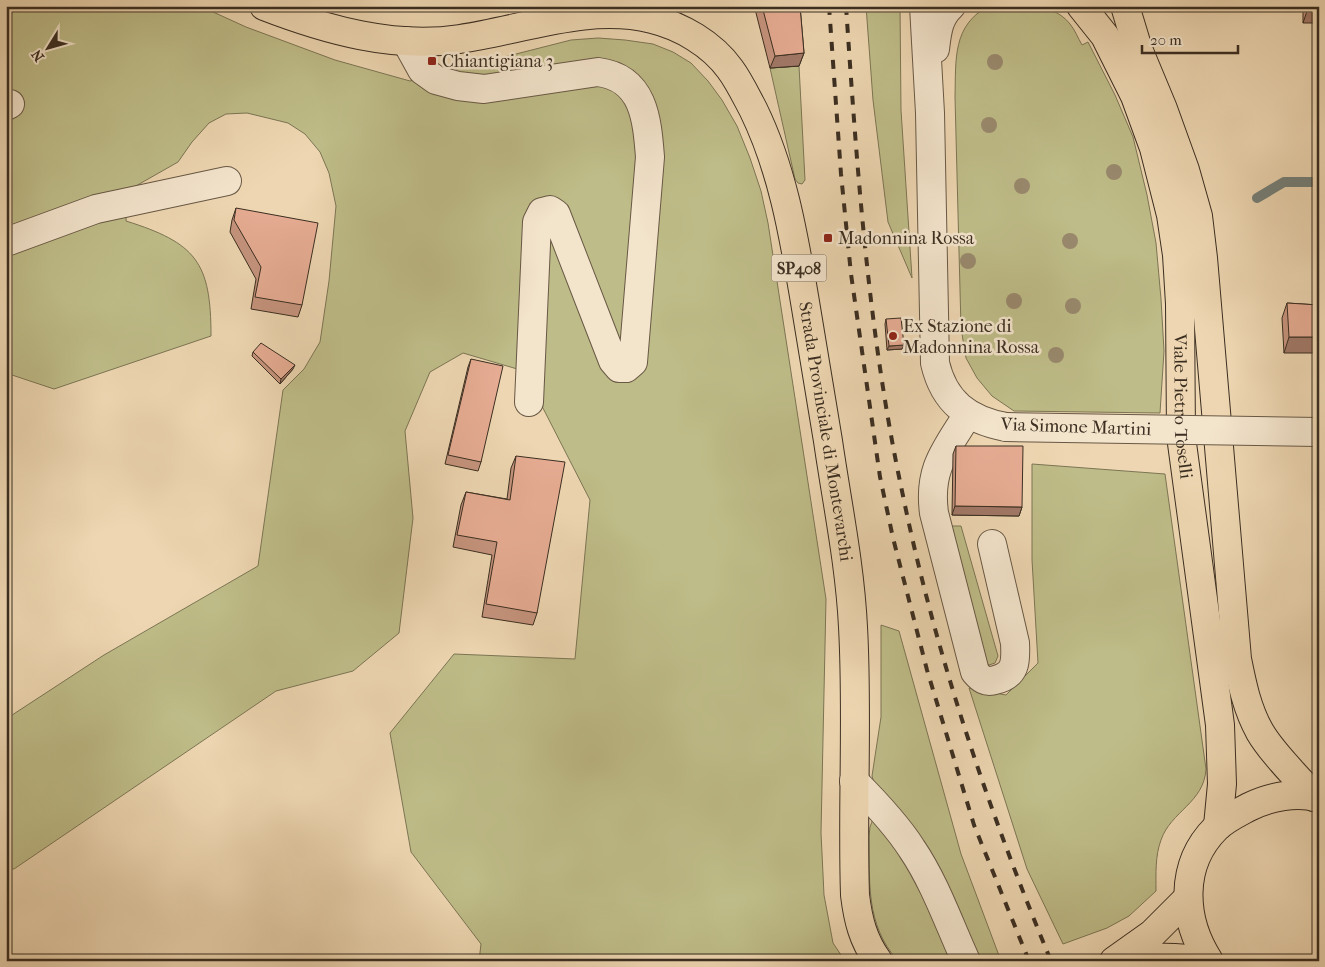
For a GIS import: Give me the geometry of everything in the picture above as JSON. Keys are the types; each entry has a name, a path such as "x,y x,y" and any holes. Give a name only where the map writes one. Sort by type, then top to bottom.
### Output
{"main road":[{"name":"Strada Provinciale di Montevarchi","path":"264,6 350,33 379,39 406,41 458,40 588,15 621,14 650,18 685,32 710,49 733,74 758,120 776,166 785,198 799,265 823,408 850,592 854,655 854,868 857,910 864,938 878,961"},
{"name":"Viale Pietro Toselli","path":"1081,6 1105,36 1135,96 1154,148 1172,222 1177,255 1180,304 1181,436 1220,725 1222,784 1218,826"},
{"name":"Viale Pietro Toselli","path":"1125,6 1138,50 1186,170 1198,216 1207,294 1237,659 1241,680 1250,710 1261,733 1270,746 1316,798"},
{"name":"Viale Pietro Toselli","path":"1209,961 1200,947 1194,931 1190,918 1188,898 1192,870 1201,847 1218,826 1239,812 1258,803 1294,795 1316,798"},
{"path":"1114,961 1152,934 1188,898"},
{"path":"1120,961 1137,958 1183,958 1204,961"}],"street":[{"name":"Via Simone Martini","path":"924,6 930,113 935,363 941,384 954,402 968,414 988,424 1006,427 1319,432"},
{"name":"Via Simone Martini","path":"930,113 939,22 950,6"},
{"path":"406,41 422,70 436,80 458,86 484,89 598,72 620,77 628,83 642,108 647,123 650,157 633,362 626,368 619,368 613,361 556,214 550,210 542,212 537,222 529,402"},
{"path":"6,242 96,210 226,181"},
{"path":"968,414 937,466 932,498 934,513 975,672 982,680 990,682 1004,678 1010,673 1016,655 1015,643 992,544"},
{"path":"854,781 888,818 916,855 930,881 966,961"}],"shaded area":[{"path":"6,6 200,6 246,27 335,60 410,81 571,40 598,38 625,40 653,44 673,52 691,63 708,81 737,126 761,191 768,223 826,599 821,833 824,895 833,943 845,961 766,961 755,956 708,961 479,961 481,944 411,852 390,733 454,654 575,659 590,500 524,371 463,353 430,372 405,431 413,518 399,633 353,671 276,691 14,869 6,868 6,719 104,655 258,566 283,390 304,369 320,342 329,281 336,206 329,173 320,152 305,134 288,123 247,113 226,114 209,123 178,162 127,191 126,221 169,238 184,248 195,259 203,273 208,290 211,336 54,389 6,373"},
{"path":"866,6 900,6 901,110 912,278 888,222 873,100"},
{"path":"989,6 1033,6 1053,11 1062,16 1072,26 1082,45 1088,42 1115,95 1133,137 1156,243 1164,351 1160,413 1014,411 992,396 977,378 966,358 961,328 955,97 956,57 962,33 968,23"},
{"path":"799,66 805,180 802,184 798,183 795,179 770,68"},
{"path":"1032,464 1165,474 1206,769 1200,790 1194,799 1172,821 1161,840 1157,859 1156,891 1129,916 1107,928 1063,944 1027,869 969,688 1006,695 1038,663 1032,560"},
{"path":"946,526 961,526 998,656 995,663 989,665 984,661"},
{"path":"881,625 899,631 961,854 1001,961 976,961 877,793 872,776 881,717"},
{"path":"873,819 905,855 955,961 898,961 887,947 880,932 871,902 869,836"}],"building":[{"path":"762,6 800,6 804,53 775,56"},
{"path":"1307,6 1319,6 1319,11 1307,11"},
{"path":"236,208 318,223 302,305 255,297 261,267 234,220"},
{"path":"1287,303 1319,305 1319,337 1289,337"},
{"name":"Ex Stazione di Madonnina Rossa","path":"901,318 904,345 889,346 886,319"},
{"path":"261,343 295,365 281,379 253,352"},
{"path":"471,359 503,366 481,462 448,455"},
{"path":"956,446 1023,446 1022,507 955,506"},
{"path":"516,456 565,462 537,613 486,604 497,542 457,535 466,492 510,500"}],"waterway":[{"path":"1257,198 1284,182 1319,182"}],"railway":[{"path":"829,6 841,174 851,274 880,477 893,538 927,670 974,825 1029,961"},
{"path":"846,6 865,250 880,371 902,491 930,611 965,730 1006,846 1051,961"}],"place":[{"name":"Chiantigiana 3","path":"432,61"},
{"name":"Madonnina Rossa","path":"828,238"},
{"name":"Ex Stazione di Madonnina Rossa","path":"893,336"}]}
